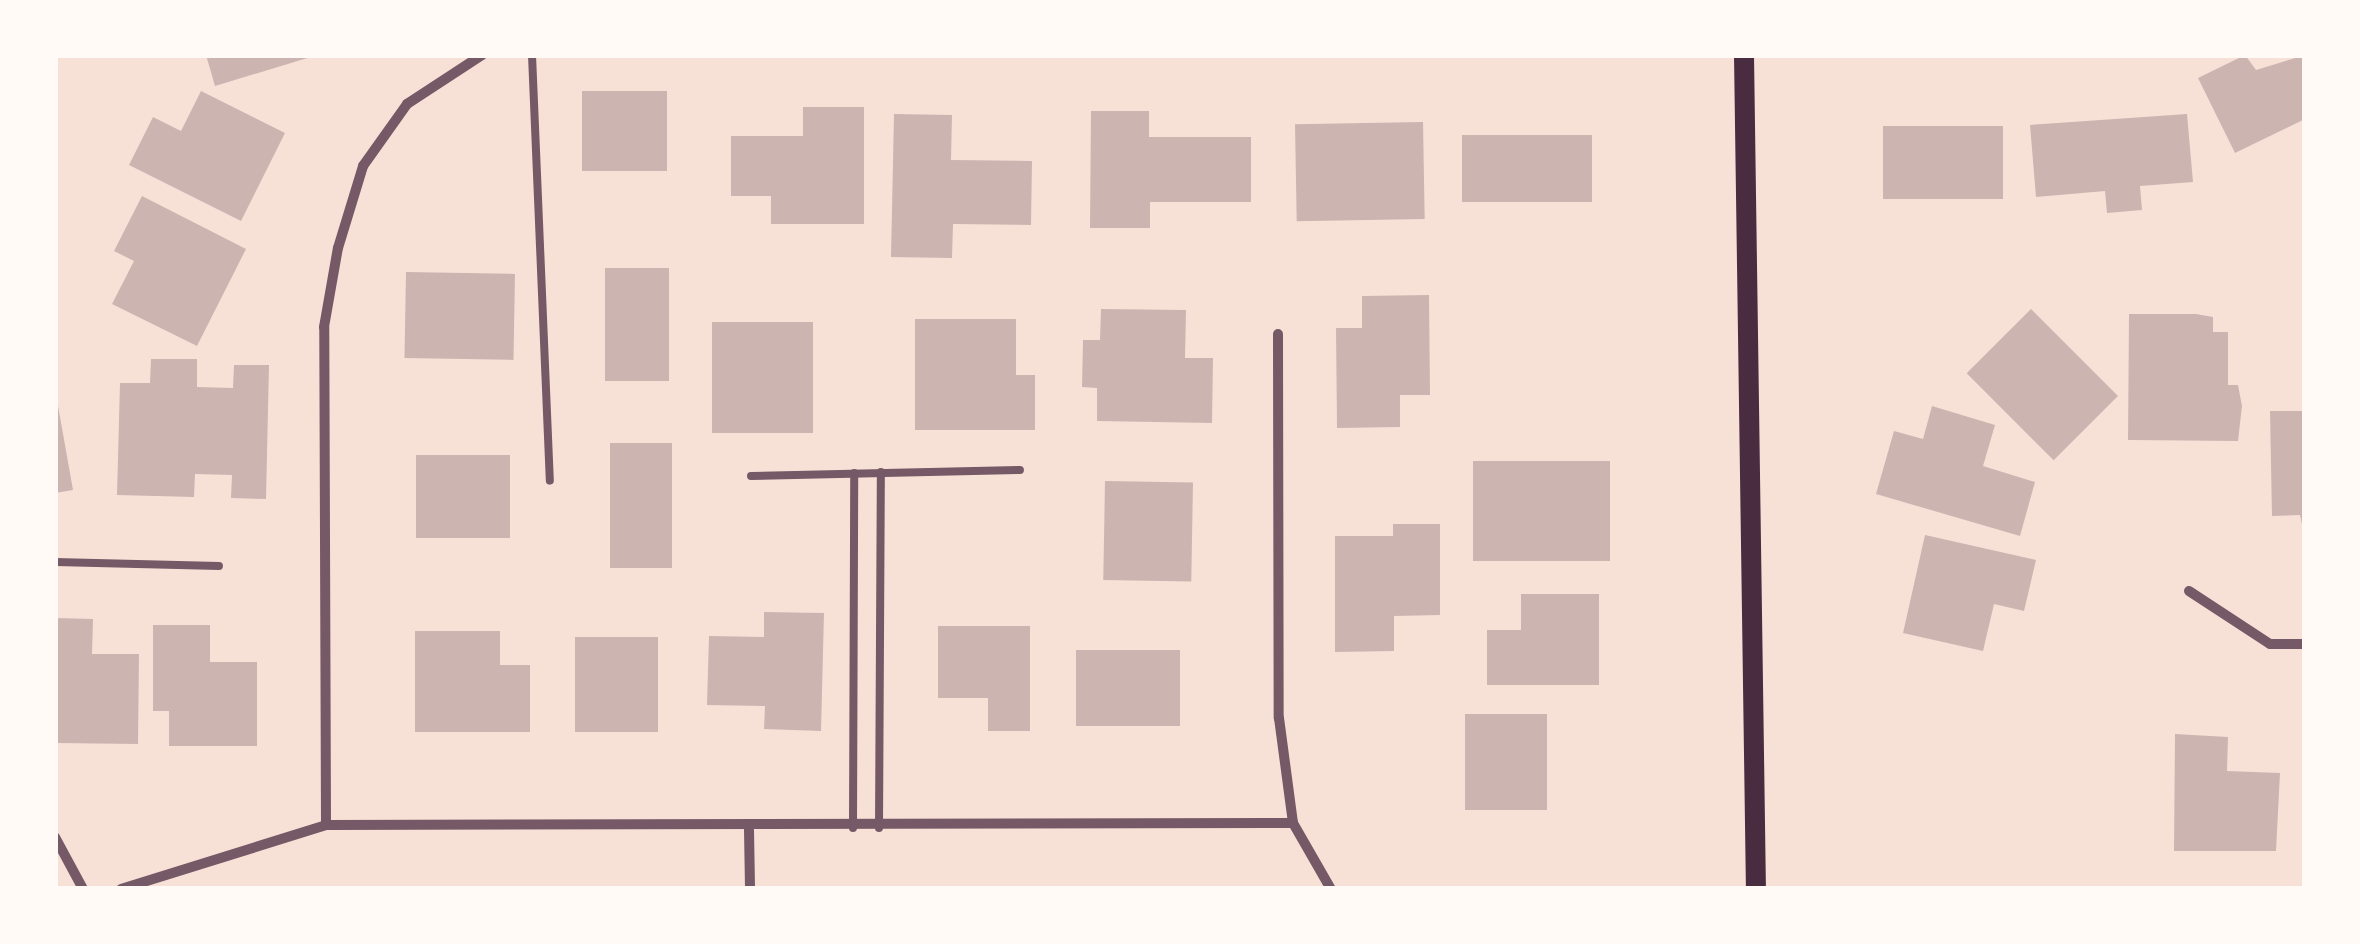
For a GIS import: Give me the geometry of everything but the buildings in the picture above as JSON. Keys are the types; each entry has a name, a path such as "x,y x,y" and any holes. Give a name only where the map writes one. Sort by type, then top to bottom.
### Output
{"main road":[{"path":"1744,55 1756,889"}],"street":[{"path":"326,825 324,327 338,248 363,166 407,104 482,55"},
{"path":"1278,334 1272,607 1293,823 1331,889"},
{"path":"2189,592 2270,644 2305,644"},
{"path":"121,889 326,825 749,830 1293,823"},
{"path":"749,830 750,889"},
{"path":"55,837 83,889"}],"lane":[{"path":"532,55 550,480"},
{"path":"751,476 1020,470"},
{"path":"879,828 881,472"},
{"path":"853,829 854,473"},
{"path":"55,562 219,566"}]}
